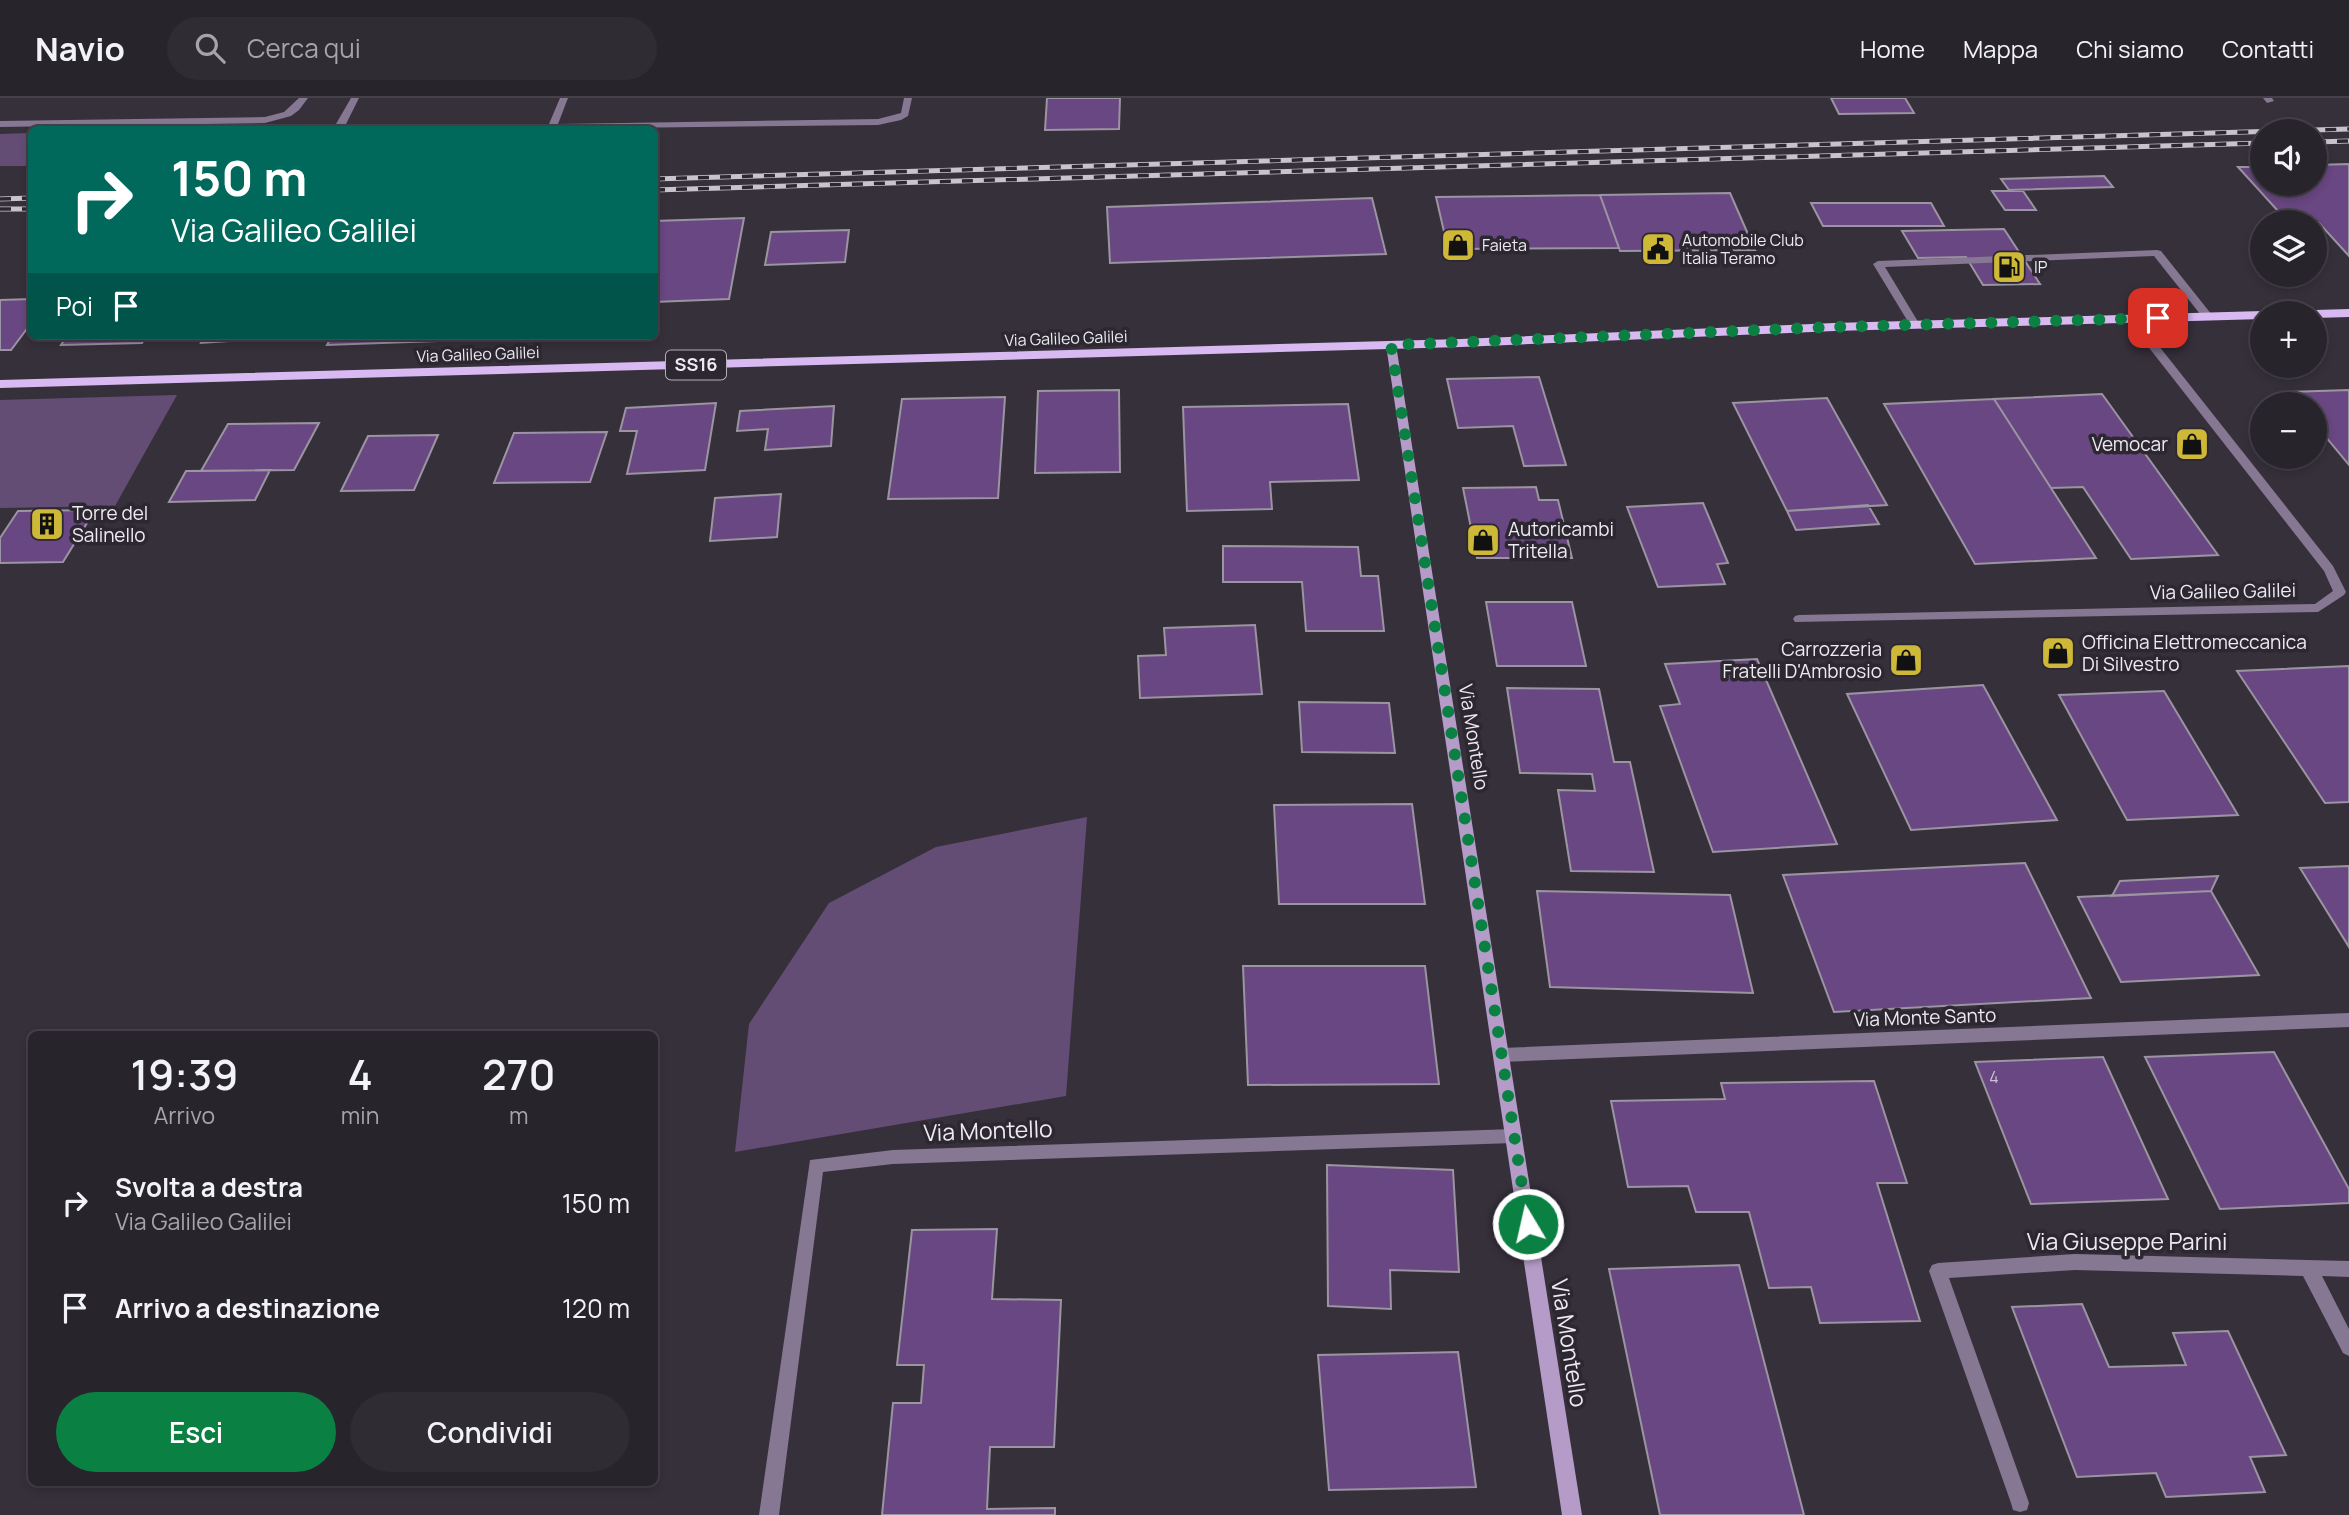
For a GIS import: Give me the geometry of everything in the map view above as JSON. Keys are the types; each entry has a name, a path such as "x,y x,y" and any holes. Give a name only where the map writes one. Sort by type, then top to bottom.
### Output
{"main road":[{"path":"2327,314 2349,313"},
{"name":"Via Galileo Galilei","path":"0,384 1391,345 2250,315"},
{"name":"Via Montello","path":"1391,345 1572,1515"}],"street":[{"path":"0,124 265,120 283,117 297,109 304,98"},
{"path":"343,126 341,124 355,98"},
{"path":"551,126 564,98"},
{"path":"616,126 878,122 905,114 908,98"},
{"path":"1915,325 1878,264 2157,253 2208,317"},
{"name":"Via Galileo Galilei","path":"1799,619 2318,608 2340,592 2329,569 2132,319"},
{"name":"Via Monte Santo","path":"1502,1055 2349,1020"},
{"name":"Via Montello","path":"769,1515 816,1165 893,1157 1514,1136"},
{"name":"Via Giuseppe Parini","path":"2020,1503 1938,1271 2075,1262 2349,1269"},
{"path":"2309,1270 2349,1347"}],"shaded area":[{"path":"28,133 28,166 0,166 0,134"},
{"path":"177,395 115,506 0,508 0,400"},
{"path":"1087,817 1066,1096 735,1152 749,1024 829,903 936,847"}],"building":[{"path":"1047,98 1120,98 1119,129 1045,130"},
{"path":"1831,98 1905,98 1914,113 1839,114"},
{"path":"2349,164 2349,256 2327,232 2327,210 2277,210 2264,196 2327,196 2327,165"},
{"path":"2238,167 2250,167 2250,180"},
{"path":"2104,176 2113,187 2009,190 2001,179"},
{"path":"1992,191 2023,191 2036,210 2005,210"},
{"path":"1730,193 1755,250 1620,251 1600,195"},
{"path":"1600,195 1619,248 1448,249 1436,197"},
{"path":"1372,198 1386,254 1110,263 1107,207"},
{"path":"1811,203 1931,203 1944,226 1823,226"},
{"path":"744,218 729,299 658,302 658,221"},
{"path":"2004,229 2040,284 1983,285 1966,257 1918,258 1902,231"},
{"path":"849,230 845,262 765,265 771,232"},
{"path":"28,299 28,327 11,350 0,350 0,300"},
{"path":"64,340 144,340 142,343 61,345"},
{"path":"203,340 246,340 201,343"},
{"path":"330,340 438,340 438,341 327,345"},
{"path":"1539,377 1566,465 1524,466 1513,426 1458,428 1447,379"},
{"path":"1119,390 1120,472 1035,473 1038,391"},
{"path":"2349,390 2349,465 2327,438 2327,392 2289,392"},
{"path":"2102,394 2218,555 2131,559 2083,487 2051,488 1994,399"},
{"path":"1005,397 998,498 888,499 902,399"},
{"path":"1827,398 1887,505 1787,511 1733,403"},
{"path":"1994,399 2096,558 1975,564 1884,404"},
{"path":"716,403 705,470 627,474 637,431 620,431 626,408"},
{"path":"1348,404 1359,480 1270,482 1272,509 1187,511 1183,407"},
{"path":"834,406 831,446 765,450 768,429 737,431 740,411"},
{"path":"319,423 294,470 201,471 228,424"},
{"path":"607,432 590,482 494,483 514,433"},
{"path":"438,435 414,490 341,491 368,436"},
{"path":"270,470 255,500 169,502 186,471"},
{"path":"1536,487 1539,500 1558,500 1572,558 1477,558 1463,488"},
{"path":"781,494 777,537 710,541 715,498"},
{"path":"1703,503 1728,563 1717,564 1725,584 1658,587 1627,507"},
{"path":"1868,505 1879,524 1796,530 1787,511"},
{"name":"Torre del Salinello","path":"95,510 63,562 0,563 0,538 18,511"},
{"path":"1223,546 1358,547 1361,576 1378,576 1384,631 1306,631 1302,582 1223,582"},
{"path":"1486,602 1572,602 1586,666 1497,666"},
{"path":"1255,625 1262,694 1140,698 1138,656 1166,655 1164,628"},
{"path":"1757,659 1837,844 1713,852 1660,706 1680,704 1665,664"},
{"path":"2349,666 2349,802 2325,803 2237,671"},
{"path":"1983,685 2057,820 1911,830 1847,694"},
{"path":"1507,688 1599,689 1614,762 1630,762 1654,872 1571,871 1558,790 1595,791 1592,774 1520,773"},
{"path":"2164,691 2238,815 2127,820 2059,695"},
{"path":"1299,702 1389,703 1395,753 1302,752"},
{"path":"1412,804 1425,904 1279,904 1274,805"},
{"path":"2025,863 2091,998 1834,1012 1783,875"},
{"path":"2349,866 2349,947 2300,868"},
{"path":"2218,876 2211,891 2112,896 2120,881"},
{"path":"1537,891 1730,895 1753,993 1550,987"},
{"path":"2211,891 2259,975 2121,982 2078,897"},
{"path":"1243,966 1425,966 1439,1084 1248,1085"},
{"path":"2274,1052 2349,1189 2349,1203 2220,1209 2145,1057"},
{"path":"2103,1057 2168,1199 2031,1204 1975,1062"},
{"path":"1874,1081 1907,1183 1877,1183 1920,1321 1820,1323 1811,1287 1769,1288 1749,1212 1696,1212 1688,1186 1628,1187 1611,1101 1725,1099 1721,1083"},
{"path":"1327,1165 1453,1170 1459,1272 1390,1270 1391,1309 1328,1306"},
{"path":"997,1229 992,1299 1061,1300 1054,1447 990,1447 987,1509 1055,1508 1055,1515 882,1515 893,1403 921,1403 924,1365 897,1365 912,1230"},
{"path":"1739,1265 1804,1515 1660,1515 1609,1269"},
{"path":"2082,1304 2109,1367 2186,1365 2173,1333 2228,1331 2286,1455 2250,1457 2265,1492 2166,1497 2156,1473 2077,1477 2012,1307"},
{"path":"1458,1352 1476,1487 1329,1490 1318,1355"}],"railway":[{"path":"658,179 2349,129"},
{"path":"2327,142 2349,141"},
{"path":"658,190 2250,143"},
{"path":"0,199 28,198"},
{"path":"0,209 28,209"}],"place":[{"name":"Faieta","path":"1458,245"},
{"name":"Automobile Club Italia Teramo","path":"1658,249"},
{"name":"IP","path":"2009,267"},
{"name":"Vemocar","path":"2192,444"},
{"name":"Torre del Salinello","path":"47,524"},
{"name":"Autoricambi Tritella","path":"1483,540"},
{"name":"Officina Elettromeccanica Di Silvestro","path":"2058,653"},
{"name":"Carrozzeria Fratelli D'Ambrosio","path":"1906,660"}],"route":[{"path":"1528,1224 1391,345 1834,327 2158,318"}]}
